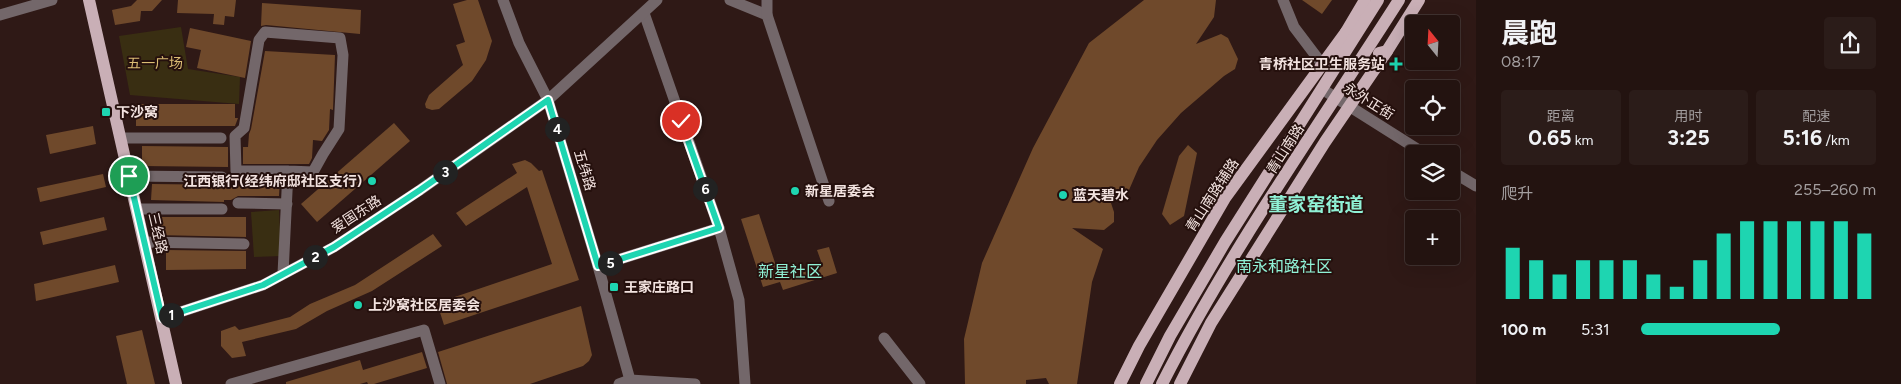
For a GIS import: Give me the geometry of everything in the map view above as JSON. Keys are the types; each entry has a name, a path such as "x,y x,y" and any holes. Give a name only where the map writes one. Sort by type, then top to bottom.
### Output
{"main road":[{"name":"三经路","path":"89,0 176,384"},
{"path":"1346,50 1346,32 1365,0"},
{"name":"青山南路","path":"1146,384 1170,336 1225,242 1378,0"},
{"name":"青山南路","path":"1162,384 1184,341 1239,247 1399,0"},
{"path":"1180,384 1211,323 1325,142 1387,52 1419,0"},
{"name":"青山南路辅路","path":"1120,384 1139,346 1225,198 1346,32"},
{"path":"1362,58 1387,52"}],"street":[{"path":"0,15 52,0"},
{"name":"五纬路","path":"504,0 519,43 548,100 598,266 625,382"},
{"path":"548,100 657,0"},
{"path":"730,0 767,15"},
{"path":"767,0 767,15 829,201"},
{"path":"1282,0 1294,27 1322,64"},
{"path":"644,13 719,228 739,300 745,384"},
{"path":"265,32 340,38 343,55 339,129 313,172 288,171 236,171 235,136 244,128 259,40 265,32"},
{"name":"永外正街","path":"1322,89 1411,145"},
{"name":"爱国东路","path":"162,318 263,285 342,242 548,100"},
{"path":"121,138 221,138"},
{"path":"283,274 288,171"},
{"path":"129,176 222,177"},
{"path":"1460,176 1476,186"},
{"path":"238,203 287,204"},
{"path":"137,209 222,209"},
{"path":"598,266 719,228"},
{"path":"144,242 244,244"},
{"path":"231,384 424,330 440,384"},
{"path":"884,338 920,384"},
{"path":"625,382 695,384"}],"green space":[{"name":"五一广场","path":"181,27 188,69 240,77 239,104 130,95 119,36"},
{"path":"279,210 281,256 254,257 251,212"}],"building":[{"path":"137,0 162,0 152,11 141,11 140,21 115,25 112,10 131,6"},
{"path":"178,0 236,0 234,17 225,16 224,25 213,24 214,14 177,13"},
{"path":"467,0 478,0 492,41 486,60 472,81 439,109 432,110 426,108 425,104 429,95 463,65 456,45 465,42 453,4"},
{"name":"蓝天碧水","path":"1144,0 1216,0 1214,17 1196,44 1221,34 1228,38 1238,59 1235,69 1224,76 1181,113 1157,140 1139,167 1129,190 1117,189 1110,200 1114,212 1114,222 1104,230 1072,228 1103,249 1092,282 1077,384 1049,384 1046,378 1026,380 1026,384 965,384 964,339 982,263 1033,148 1089,43"},
{"path":"1302,0 1332,0 1322,14"},
{"path":"262,3 361,10 360,34 261,26"},
{"path":"190,28 251,41 245,78 197,68 201,50 186,47"},
{"path":"265,51 335,55 333,110 330,109 329,130 322,141 313,140 312,158 309,164 243,164 243,147 248,147"},
{"path":"136,104 235,104 235,118 238,118 235,126 136,126"},
{"path":"394,123 410,141 317,222 301,204"},
{"path":"93,126 96,144 50,154 46,135"},
{"path":"1188,145 1197,153 1184,216 1170,225 1162,214 1179,156"},
{"path":"142,146 228,147 228,167 142,166"},
{"path":"525,160 539,171 542,170 579,280 444,325 437,303 552,264 527,187 466,226 456,213 517,173 512,164"},
{"path":"103,174 106,187 40,202 37,188"},
{"path":"233,178 280,178 279,196 238,196 231,200 224,200 224,202 151,200 152,184 233,185"},
{"path":"759,214 780,278 822,264 817,250 829,247 837,273 783,290 780,282 763,287 741,219"},
{"path":"104,217 107,230 43,245 40,232"},
{"path":"156,217 246,217 246,237 156,235"},
{"path":"433,234 442,246 372,291 327,311 296,329 242,342 246,356 232,358 221,346 221,331 235,326 239,330 290,317 310,304 355,285"},
{"path":"166,250 246,251 246,269 166,270"},
{"path":"115,265 119,282 36,301 34,284"},
{"path":"581,306 592,355 583,366 530,384 447,384 438,352"},
{"path":"142,330 155,384 127,384 116,336"},
{"path":"422,352 427,368 374,384 368,384 367,382 360,384 286,384 286,382 360,360 363,370"}],"place":[{"name":"青桥社区卫生服务站","path":"1396,64"},
{"name":"下沙窝","path":"106,112"},
{"name":"江西银行(经纬府邸社区支行)","path":"372,181"},
{"name":"新星居委会","path":"795,191"},
{"name":"蓝天碧水","path":"1063,195"},
{"name":"王家庄路口","path":"614,287"},
{"name":"上沙窝社区居委会","path":"358,305"}],"district":[{"name":"董家窑街道","path":"1316,204"},
{"name":"南永和路社区","path":"1284,266"},
{"name":"新星社区","path":"790,271"}],"route":[{"path":"129,176 162,318 263,285 334,247 420,190 548,100 598,266 719,228 681,121"}]}
